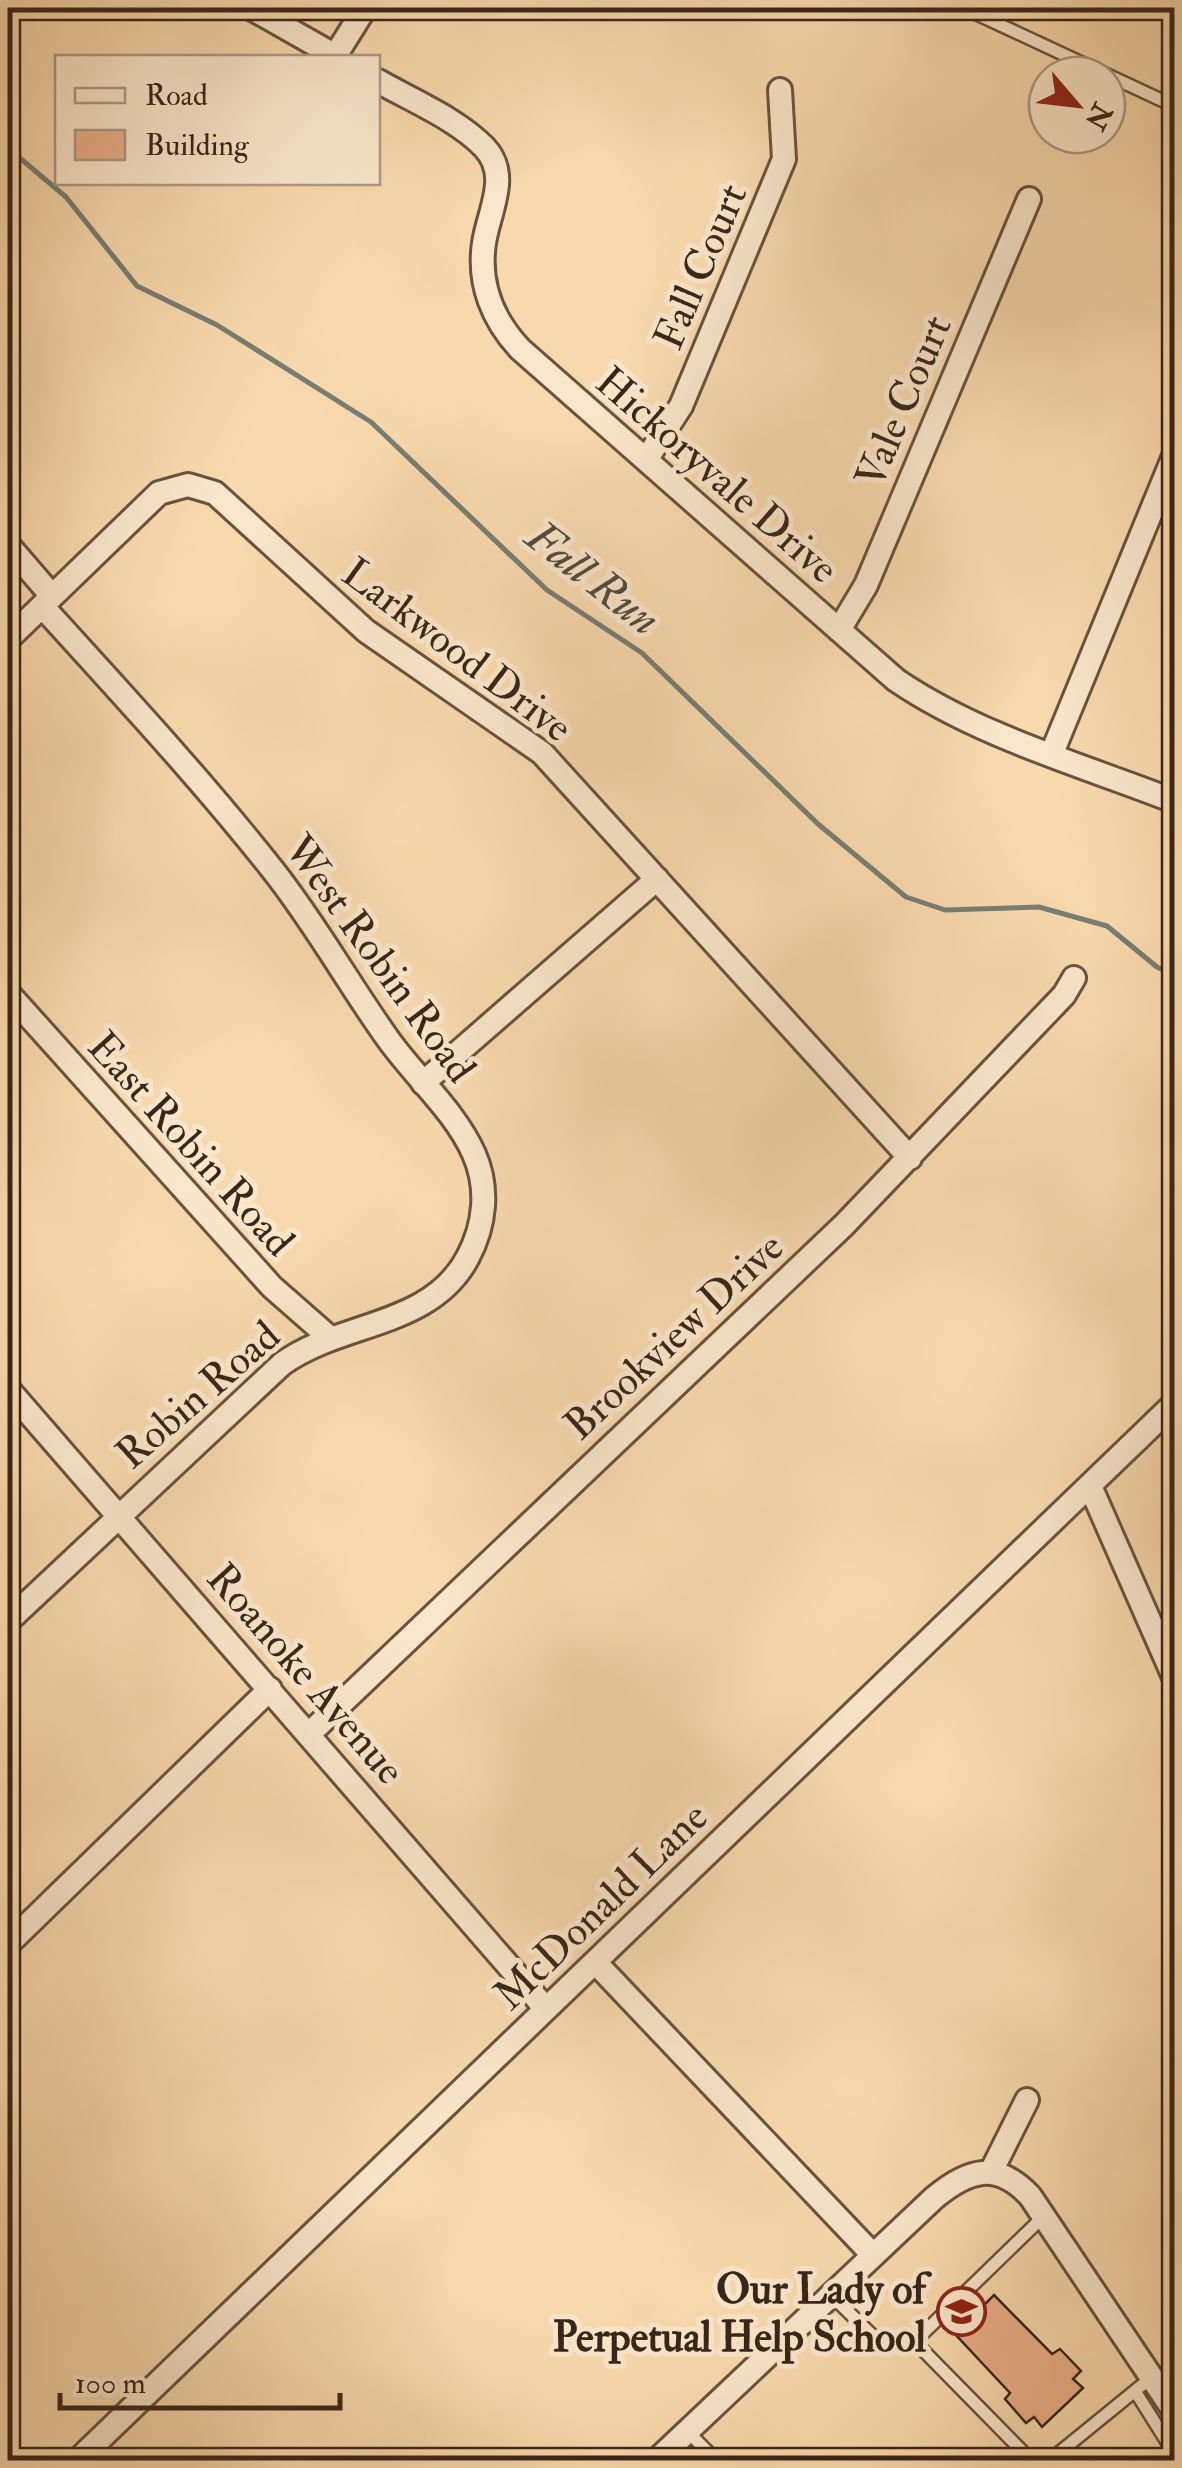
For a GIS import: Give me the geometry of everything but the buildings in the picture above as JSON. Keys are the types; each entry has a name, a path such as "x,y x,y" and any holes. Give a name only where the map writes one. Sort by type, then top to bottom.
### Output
{"street":[{"path":"251,8 335,55"},
{"path":"338,55 365,8"},
{"name":"Hickoryvale Drive","path":"380,82 484,147 498,175 483,245 484,284 496,318 520,349 914,692 1174,801"},
{"name":"Fall Court","path":"646,460 681,406 784,159 780,90"},
{"name":"Vale Court","path":"839,630 866,585 1029,199"},
{"path":"1052,753 1174,456"},
{"name":"Larkwood Drive","path":"47,601 159,493 188,484 215,493 366,630 524,737 910,1158"},
{"name":"West Robin Road","path":"8,545 47,601 274,871 474,1154 483,1195 477,1239 455,1278 439,1294 405,1314 329,1337"},
{"path":"8,639 47,601"},
{"path":"423,1083 657,878"},
{"name":"Brookview Drive","path":"309,1734 910,1158 1064,995 1074,978"},
{"name":"East Robin Road","path":"8,993 272,1287 329,1337"},
{"name":"Robin Road","path":"8,1620 117,1513 282,1364 329,1337"},
{"name":"Roanoke Avenue","path":"8,1389 546,2010"},
{"name":"McDonald Lane","path":"78,2460 1174,1404"},
{"path":"1090,1486 1174,1678"},
{"path":"8,1944 270,1689"},
{"path":"596,1962 873,2255"},
{"path":"992,2170 1027,2100"},
{"path":"656,2460 951,2184 968,2174 992,2170 1017,2182 1044,2216 1144,2384 1174,2411"}],"lane":[{"path":"964,8 1174,106"},
{"path":"831,2294 875,2338 905,2347 915,2342 1044,2216"},
{"path":"915,2342 1027,2456 1055,2456 1144,2384 1174,2453"},
{"path":"687,2431 716,2460"}],"waterway":[{"name":"Fall Run","path":"8,18 15,8"},
{"name":"Fall Run","path":"8,148 66,197 137,286 217,325 371,422 547,590 642,653 818,824 906,897 945,910 1039,907 1107,926 1157,967 1174,975"}],"railway":[{"path":"1167,8 1174,11"}],"place":[{"name":"Our Lady of Perpetual Help School","path":"961,2312"}]}
